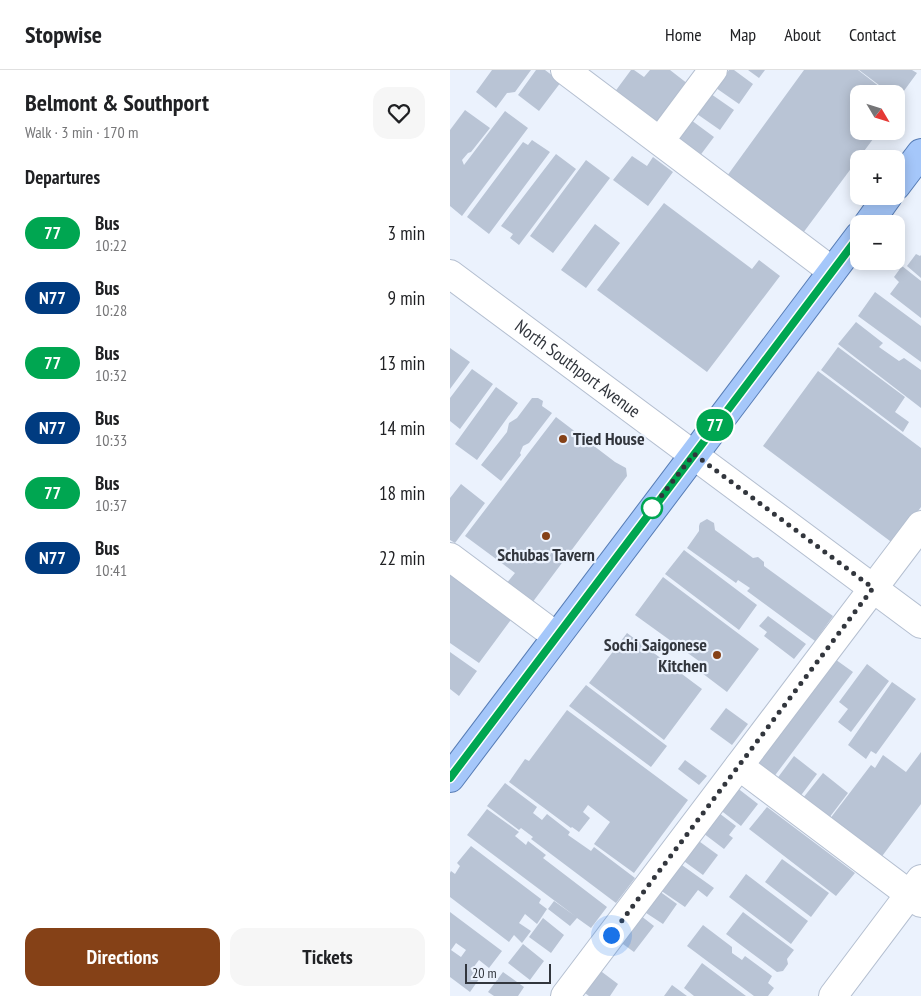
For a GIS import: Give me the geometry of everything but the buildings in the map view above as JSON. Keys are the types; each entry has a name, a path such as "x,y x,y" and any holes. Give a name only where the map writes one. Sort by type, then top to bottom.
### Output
{"main road":[{"path":"905,174 921,153"},
{"path":"450,778 850,248"}],"street":[{"path":"565,70 832,271"},
{"path":"660,142 713,70"},
{"name":"North Southport Avenue","path":"450,274 921,624"},
{"path":"565,996 921,525"},
{"path":"450,557 556,636"},
{"path":"739,766 917,892 833,996"}],"bus line":[{"name":"77","path":"450,778 850,248"}],"place":[{"name":"Tied House","path":"563,439"},
{"name":"Schubas Tavern","path":"546,536"},
{"name":"Sochi Saigonese Kitchen","path":"717,655"}],"route":[{"path":"611,935 873,588 694,454 652,508"}]}
